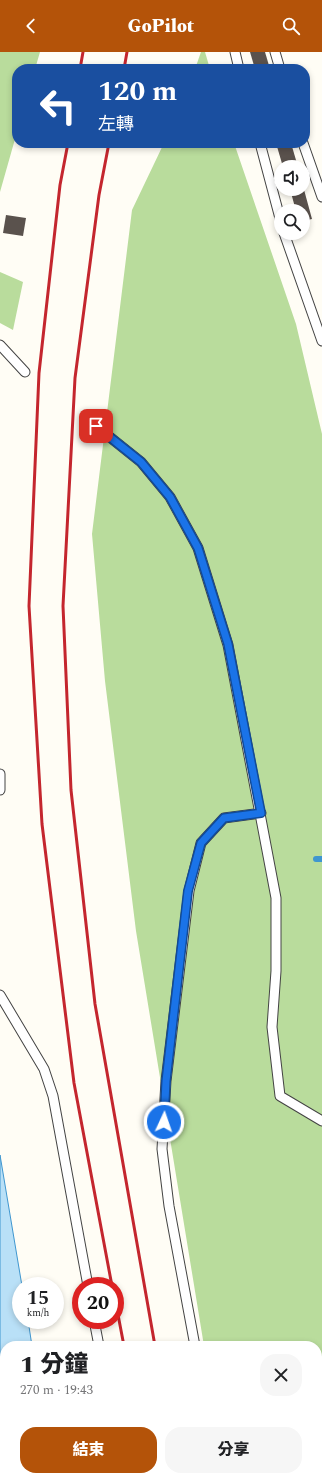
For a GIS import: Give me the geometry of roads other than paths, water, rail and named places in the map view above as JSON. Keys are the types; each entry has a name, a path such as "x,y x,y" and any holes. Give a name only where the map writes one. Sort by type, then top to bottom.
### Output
{"lane":[{"path":"235,52 239,64"},
{"path":"275,52 279,64"},
{"path":"261,148 276,204"},
{"path":"305,148 322,197"},
{"path":"286,240 322,341"},
{"path":"1,349 25,372"},
{"path":"96,426 141,462 170,497 198,548 228,644 276,898 276,971 272,1027 280,1096 322,1121"},
{"path":"0,774 0,790"},
{"path":"194,1341 169,1206 162,1149 166,1081 188,891 201,843 224,818 261,813"},
{"path":"0,995 44,1070 53,1096 86,1277"},
{"path":"96,1329 98,1341"}],"water":[{"path":"0,1155 20,1277 12,1277 12,1329 29,1329 31,1341 0,1341"}],"waterway":[{"path":"316,859 322,859"}],"railway":[{"path":"81,64 83,52"},
{"path":"125,64 127,52"},
{"path":"67,148 60,185 39,373 29,606 42,824 74,1083 110,1277"},
{"path":"108,148 99,195 75,378 63,606 71,790 95,1004 154,1341"},
{"path":"121,1329 123,1341"}]}
